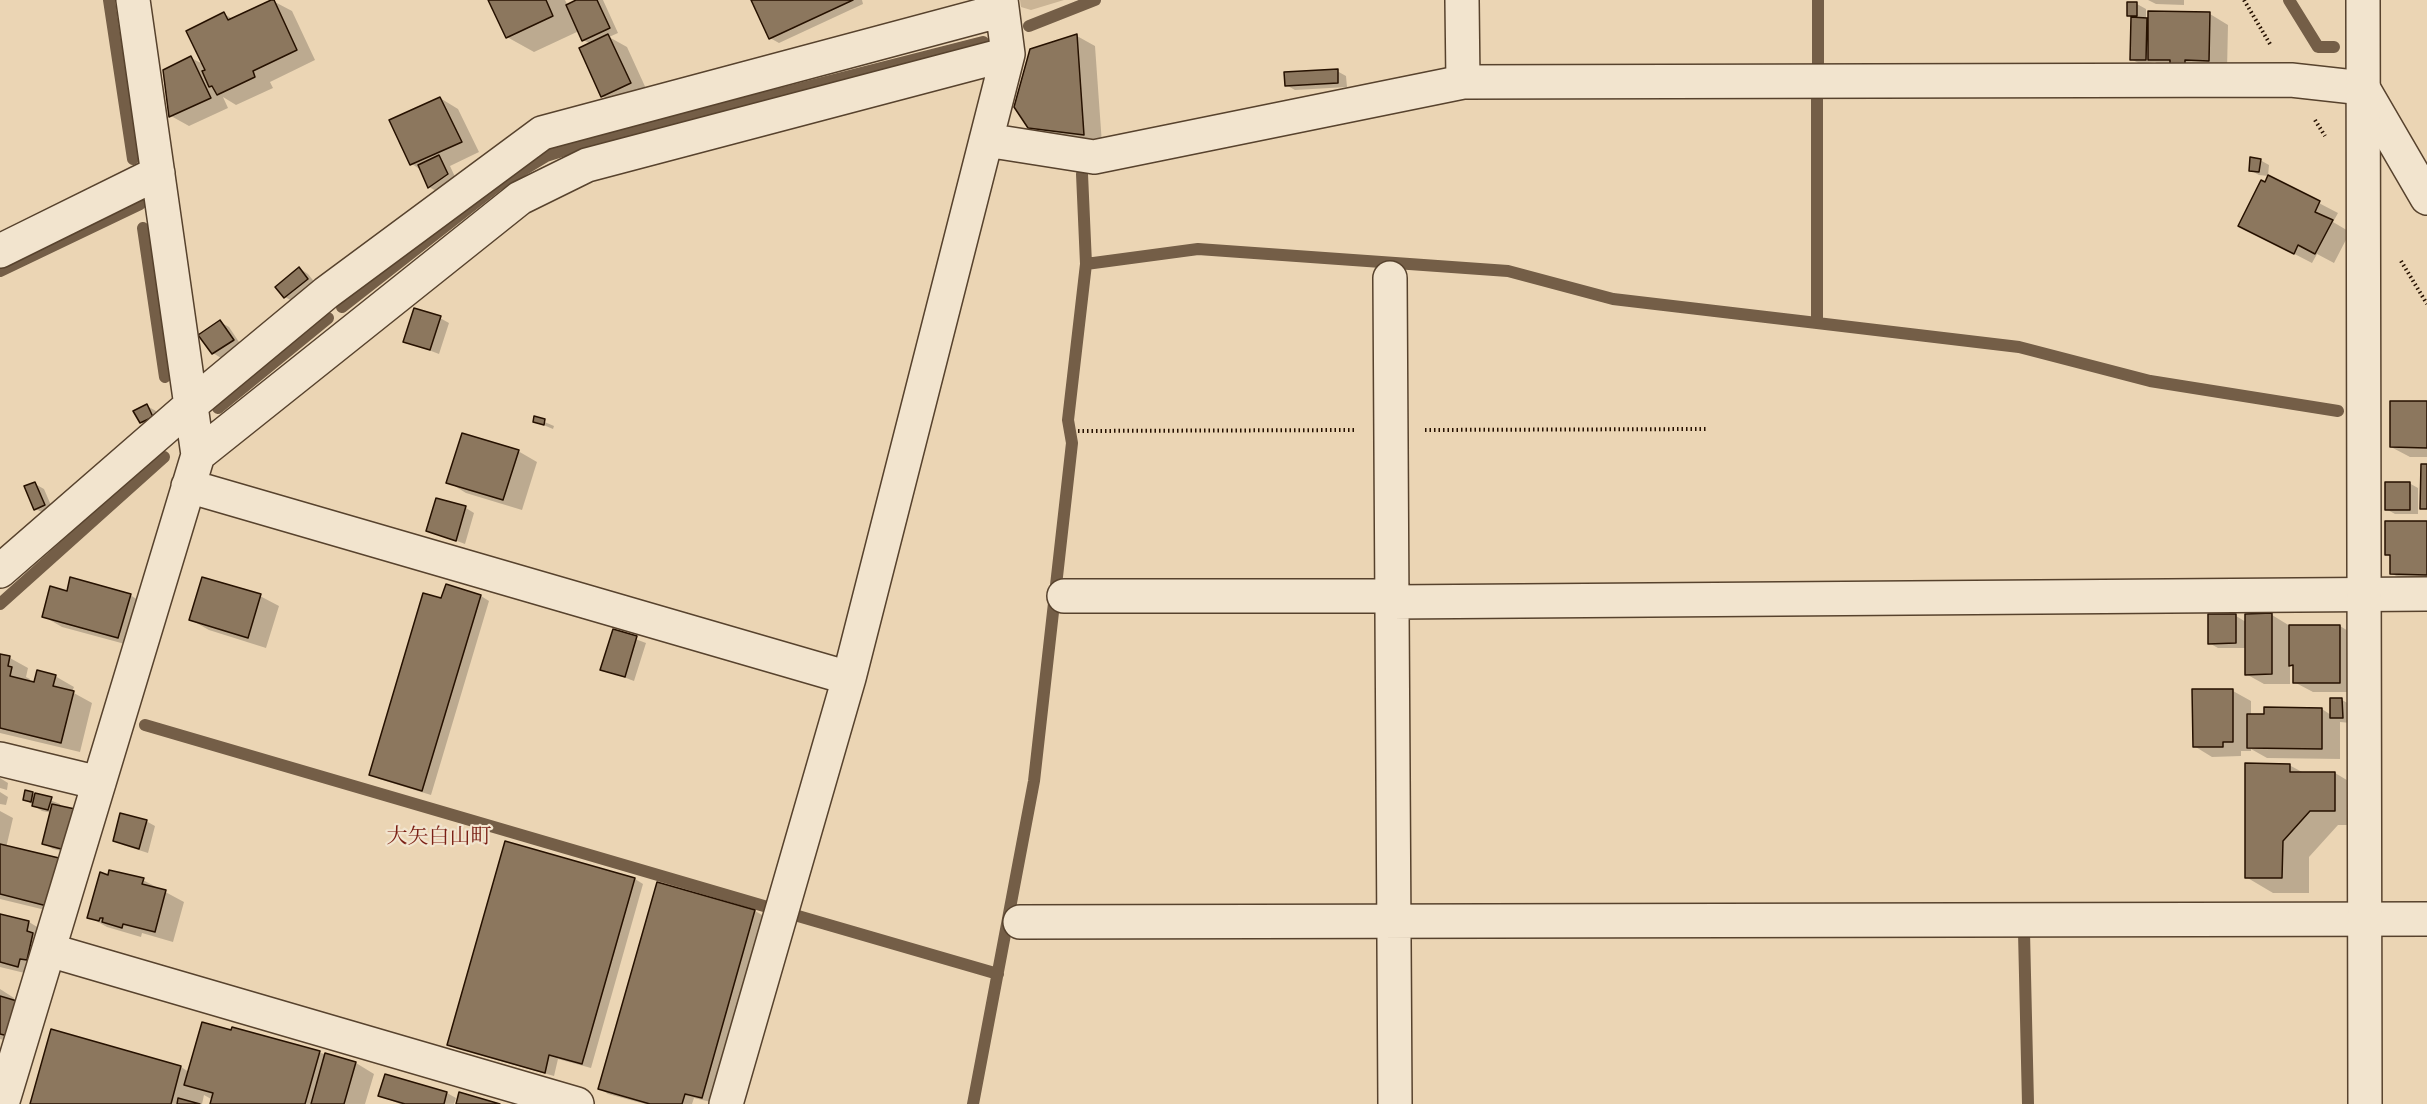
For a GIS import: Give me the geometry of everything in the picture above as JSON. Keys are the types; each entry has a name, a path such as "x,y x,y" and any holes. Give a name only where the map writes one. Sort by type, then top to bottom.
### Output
{"street":[{"path":"2,1104 198,455 133,0"},
{"path":"1462,0 1463,82"},
{"path":"2363,0 2365,1104"},
{"path":"0,571 191,405 326,293 542,133 1001,5 1008,54 849,678 726,1104"},
{"path":"198,455 520,198 587,165 1008,54"},
{"path":"986,140 1094,157 1463,82 2290,80 2363,88"},
{"path":"2363,88 2427,198"},
{"path":"0,251 158,173"},
{"path":"1390,278 1395,1104"},
{"path":"188,486 849,678"},
{"path":"1064,596 1392,599 2427,594"},
{"path":"0,759 99,783"},
{"path":"1020,922 2427,920"},
{"path":"48,950 577,1104"}],"shaded area":[{"path":"1020,0 1064,0 1031,10 1021,7"}],"building":[{"path":"274,0 297,50 253,71 255,77 217,95 212,86 209,87 202,71 205,70 186,31 224,12 228,20"},
{"path":"488,0 546,0 553,16 506,38"},
{"path":"576,0 597,0 610,28 582,41 566,5"},
{"path":"751,0 853,0 769,39"},
{"path":"2127,2 2137,2 2137,16 2127,16"},
{"path":"2148,11 2210,12 2209,61 2185,60 2185,66 2170,65 2170,60 2148,60"},
{"path":"2131,17 2147,18 2146,60 2130,60"},
{"path":"608,34 631,83 601,97 579,48"},
{"path":"1077,34 1084,135 1028,128 1014,107 1030,49"},
{"path":"191,56 211,98 169,117 163,70"},
{"path":"1338,69 1338,83 1285,86 1284,72"},
{"path":"440,97 462,142 410,165 389,120"},
{"path":"439,155 448,174 428,188 418,165"},
{"path":"2250,157 2261,159 2259,172 2249,171"},
{"path":"2268,175 2320,201 2315,212 2333,220 2315,254 2298,245 2294,254 2238,226 2261,180 2265,182"},
{"path":"299,267 308,279 284,298 275,287"},
{"path":"414,308 441,316 430,350 403,342"},
{"path":"220,320 234,340 212,354 198,335"},
{"path":"2390,401 2427,401 2427,448 2390,447"},
{"path":"147,404 153,417 140,423 133,411"},
{"path":"534,416 545,419 544,425 533,422"},
{"path":"462,433 519,450 503,500 446,483"},
{"path":"2421,464 2427,464 2427,509 2420,509"},
{"path":"35,482 45,505 34,510 24,486"},
{"path":"2385,482 2410,482 2410,510 2385,510"},
{"path":"436,498 466,506 456,541 426,531"},
{"path":"2385,521 2427,521 2427,575 2390,574 2390,555 2385,555"},
{"path":"70,577 131,594 118,638 42,617 50,586 67,591"},
{"path":"202,577 261,594 248,638 189,620"},
{"path":"446,584 481,595 422,791 369,775 423,593 441,598"},
{"path":"2272,613 2272,674 2245,675 2245,614"},
{"path":"2208,614 2236,614 2236,643 2208,644"},
{"path":"2289,625 2340,625 2340,683 2293,683 2293,665 2289,666"},
{"path":"613,629 637,636 625,677 600,670"},
{"path":"0,654 10,656 8,666 12,667 10,676 34,682 37,670 56,675 53,686 74,691 61,743 0,728"},
{"path":"2192,689 2233,689 2233,742 2223,742 2223,747 2193,747"},
{"path":"2330,698 2342,698 2343,718 2330,718"},
{"path":"2264,707 2322,708 2322,749 2247,748 2247,714 2264,714"},
{"path":"2245,763 2290,764 2290,772 2335,772 2335,811 2310,811 2283,841 2282,878 2245,878"},
{"path":"25,790 33,792 31,802 23,800"},
{"path":"35,793 52,797 48,810 32,806"},
{"path":"52,804 75,809 65,850 42,844"},
{"path":"120,813 147,820 139,849 113,841"},
{"path":"505,841 635,878 582,1064 549,1055 545,1073 447,1045"},
{"path":"0,844 59,858 47,906 0,894"},
{"path":"109,870 144,878 142,884 166,890 155,932 123,924 122,928 102,922 103,918 99,921 87,918 100,872 108,875"},
{"path":"657,882 755,910 702,1098 685,1094 682,1104 650,1104 598,1089"},
{"path":"0,914 29,921 27,931 33,933 27,960 20,959 18,967 0,962"},
{"path":"0,996 17,1001 8,1036 0,1034"},
{"path":"202,1022 231,1030 232,1027 320,1051 305,1104 210,1104 213,1093 184,1085"},
{"path":"51,1029 181,1066 171,1104 30,1104"},
{"path":"325,1053 356,1062 344,1104 311,1104"},
{"path":"385,1074 447,1092 444,1104 405,1104 378,1096"},
{"path":"459,1092 500,1104 456,1104"},
{"path":"178,1098 200,1104 177,1104"}],"waterway":[{"path":"109,0 133,159"},
{"path":"1029,26 1095,0"},
{"path":"1818,0 1818,68"},
{"path":"2289,0 2318,47 2334,47"},
{"path":"342,307 498,185 546,156 587,143 983,42"},
{"path":"1817,99 1817,323 2019,347 2150,381 2338,411"},
{"path":"1082,174 1086,264 1198,249 1508,271 1613,299 1817,323"},
{"path":"0,271 140,204"},
{"path":"143,228 165,377"},
{"path":"973,1104 1034,781 1072,443 1068,420 1086,264"},
{"path":"218,408 328,318"},
{"path":"0,604 164,457"},
{"path":"145,725 764,906"},
{"path":"798,916 998,974"},
{"path":"2024,932 2028,1104"}],"district":[{"name":"大矢白山町","path":"439,837"}]}
